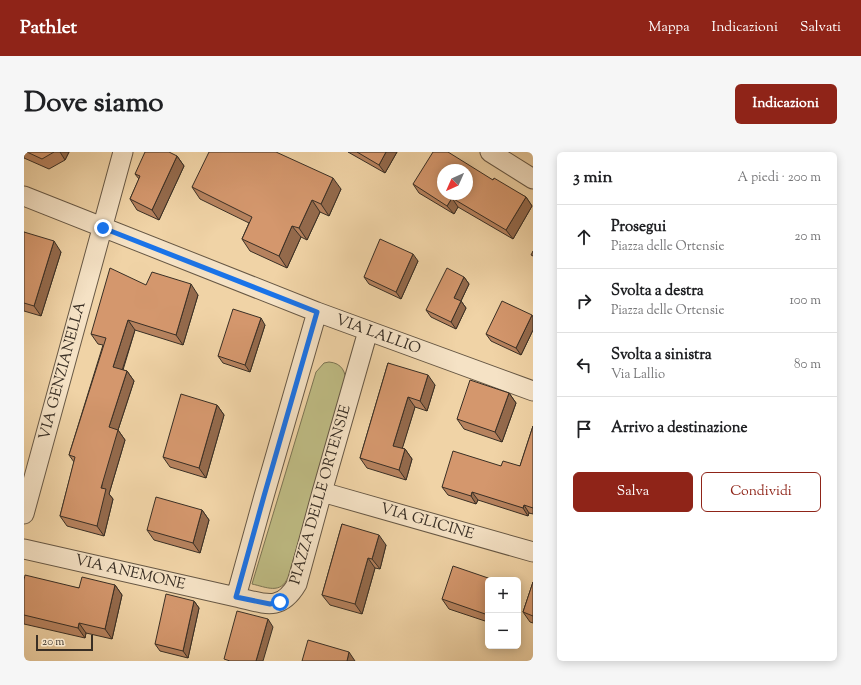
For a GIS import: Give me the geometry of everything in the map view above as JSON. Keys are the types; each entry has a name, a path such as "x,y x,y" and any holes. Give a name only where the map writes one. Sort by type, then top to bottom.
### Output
{"street":[{"name":"VIA GENZIANELLA","path":"24,514 123,152"},
{"path":"490,152 533,179"},
{"name":"VIA LALLIO","path":"24,196 317,312 533,391"},
{"path":"236,597 317,312"},
{"name":"PIAZZA DELLE ORTENSIE","path":"236,597 270,604 280,602 290,595 299,580 322,492 368,331"},
{"name":"VIA GLICINE","path":"322,492 533,552"},
{"name":"VIA ANEMONE","path":"24,549 236,597"}],"shaded area":[{"path":"329,362 340,366 344,372 346,384 288,577 285,583 277,588 268,588 252,584 316,372 324,363"}],"building":[{"path":"27,152 54,152 42,159"},
{"path":"145,152 169,152 177,156 152,210 130,199 140,176 135,174"},
{"path":"209,152 276,152 333,178 321,204 312,200 299,228 292,226 279,256 242,239 252,217 192,187"},
{"path":"357,152 386,152 379,165"},
{"path":"433,152 448,152 467,164 437,164 437,200 413,184"},
{"path":"473,168 526,197 506,230 455,200 473,200"},
{"path":"438,200 451,200 447,206"},
{"path":"24,232 54,241 34,306 24,303"},
{"path":"380,239 413,254 396,292 364,277"},
{"path":"110,268 146,285 152,272 191,284 176,335 128,320 113,367 127,371 109,427 118,430 101,488 106,489 97,526 60,516 75,457 69,455 106,338 91,334"},
{"path":"447,268 464,277 454,298 461,301 451,322 426,310"},
{"path":"502,301 532,315 516,348 486,334"},
{"path":"233,309 261,318 245,365 218,356"},
{"path":"388,363 428,375 420,401 408,397 393,446 405,449 399,470 360,458"},
{"path":"470,380 509,393 495,432 457,419"},
{"path":"181,394 217,405 199,468 163,457"},
{"path":"533,426 533,508 524,505 523,508 472,492 471,496 442,487 453,451 501,466 503,461 520,466"},
{"path":"156,497 202,510 193,543 147,530"},
{"path":"342,524 379,535 372,559 368,558 355,604 322,595"},
{"path":"453,566 485,577 485,614 442,599"},
{"path":"25,575 79,588 82,577 115,585 105,629 79,623 78,628 24,615"},
{"path":"533,582 533,616 523,612"},
{"path":"166,594 194,601 183,651 155,644"},
{"path":"237,611 268,619 256,661 230,661 224,659"},
{"path":"308,640 349,652 347,661 302,661"}],"route":[{"path":"103,228 317,312 236,597 270,604 280,602"}]}
